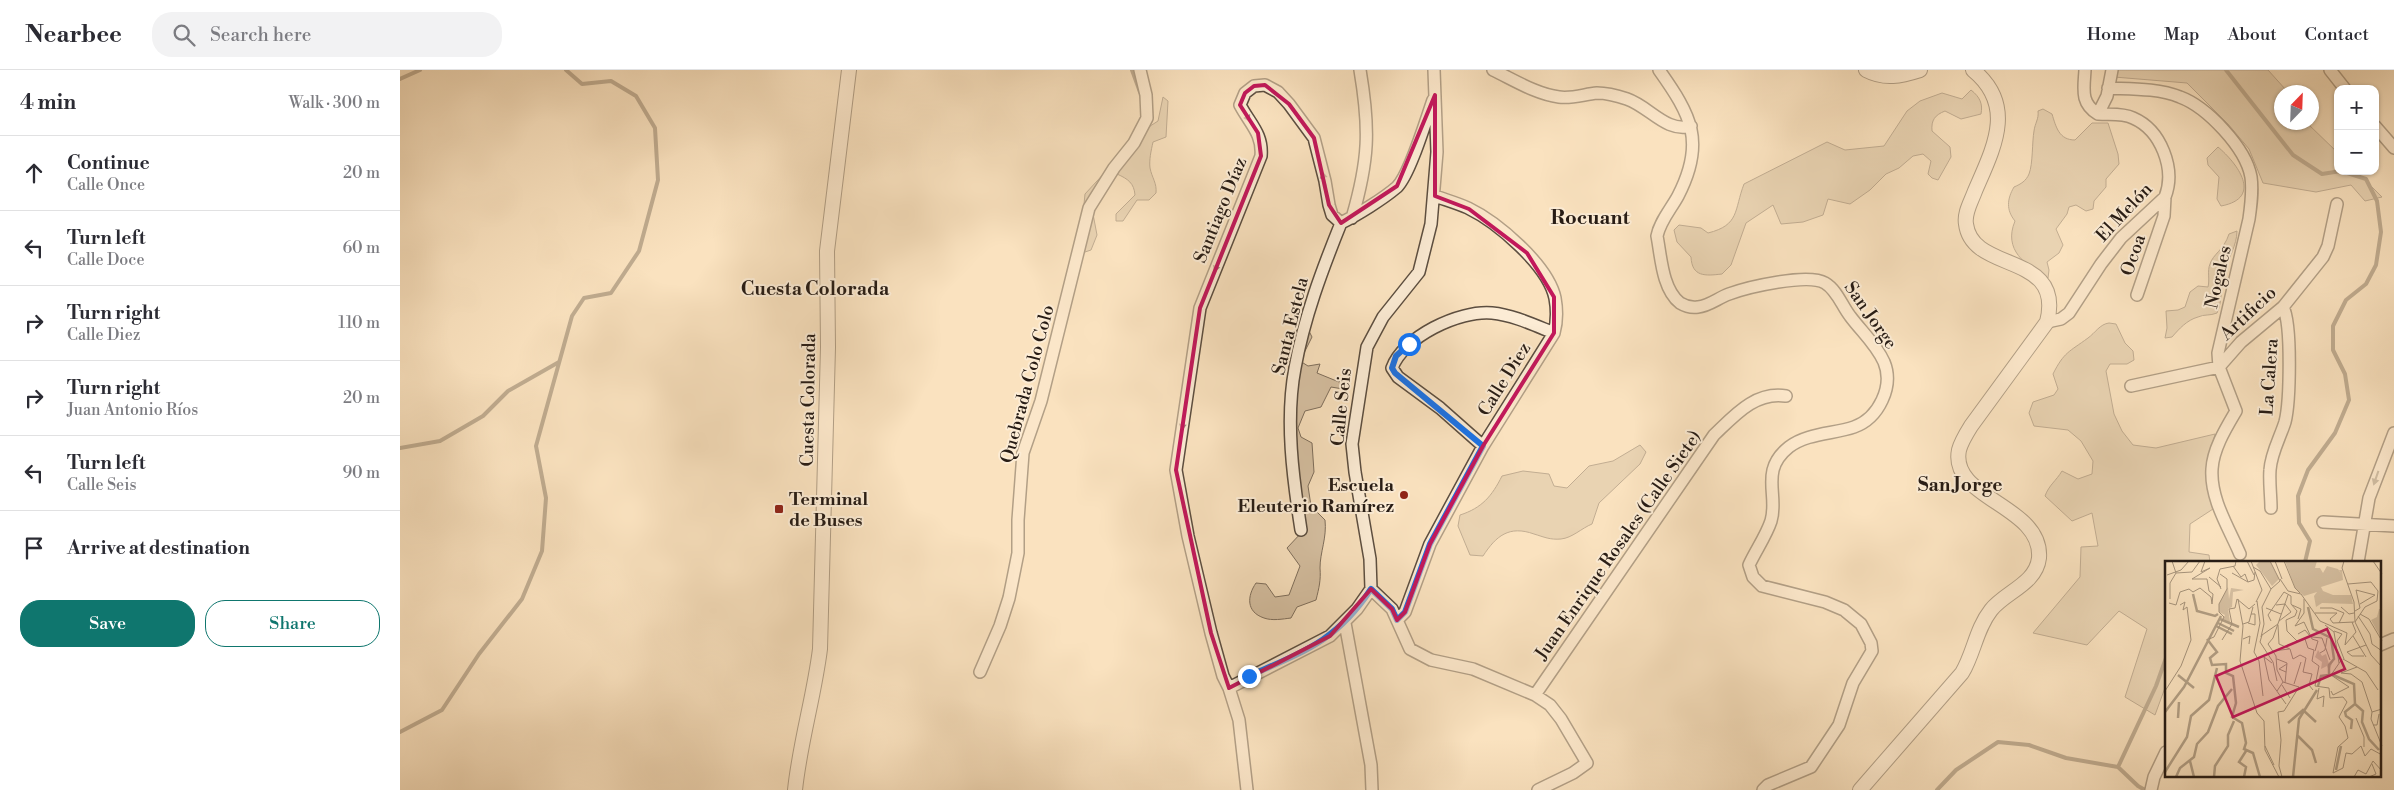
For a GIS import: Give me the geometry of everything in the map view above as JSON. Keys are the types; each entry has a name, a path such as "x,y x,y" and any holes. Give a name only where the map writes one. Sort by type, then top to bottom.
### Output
{"street":[{"name":"Cuesta Colorada","path":"796,790 798,759 816,684 820,649 828,357 827,251 848,70"},
{"name":"Quebrada Colo Colo","path":"980,672 1000,626 1009,598 1018,553 1018,520 1023,453 1041,401 1089,208 1114,168 1134,143 1148,118 1146,95 1140,70"},
{"path":"1352,218 1362,181 1367,144 1368,118 1360,70"},
{"name":"Calle Seis","path":"1371,589 1370,559 1352,444 1363,360 1372,335 1383,317 1418,272 1431,224 1435,196 1437,152 1434,70"},
{"path":"1492,70 1552,96 1561,98 1598,93 1617,96 1636,102 1668,125 1681,129 1691,126"},
{"name":"San Jorge","path":"1659,70 1682,106 1691,126 1694,140 1691,166 1678,196 1658,228 1657,236 1668,284 1673,296 1688,307 1696,308 1738,291 1795,281 1819,281 1832,288 1849,315 1877,349 1887,369 1886,392 1882,401 1865,421 1855,426 1807,438 1790,446 1778,460 1773,473 1770,485 1772,518 1749,565 1753,577 1762,586 1825,602 1844,610 1861,624 1867,634 1872,651 1853,683 1839,725 1811,767 1768,785 1763,790"},
{"path":"1866,70 1884,77 1892,77 1920,70"},
{"path":"1860,790 1962,673 1968,663 1975,639 1992,610 2026,581 2034,570 2038,559 2038,545 2031,531 2019,517 1980,492 1961,470 1959,451 1971,426 2047,322 2050,299 2046,289 2039,280 2016,264 1984,251 1974,244 1968,232 1965,223 1967,210 1993,151 1998,134 1998,115 1994,96 1985,80 1973,70"},
{"path":"2085,70 2084,101 2089,109 2098,114 2108,88 2112,70"},
{"path":"2330,70 2342,85"},
{"name":"Santiago Díaz","path":"1229,688 1223,676 1211,633 1188,536 1176,470 1200,308 1260,156 1262,144 1258,133 1240,105 1245,93 1254,86 1265,85 1278,92 1314,138 1332,215 1341,223"},
{"name":"Nogales","path":"2108,88 2167,93 2197,105 2232,141 2243,156 2251,176 2252,197 2249,219 2218,352 2219,367 2236,411 2218,447 2212,469 2218,506 2240,554"},
{"path":"1341,223 1352,218 1398,186 1435,95"},
{"name":"El Melón","path":"2047,322 2061,319 2069,313 2121,238 2164,197 2169,180 2169,168 2158,140 2151,131 2131,117 2098,114"},
{"path":"2378,130 2394,148"},
{"name":"Calle Diez","path":"1397,620 1405,612 1430,544 1483,446 1554,333 1556,323 1554,297 1543,273 1526,252 1469,209 1435,196"},
{"name":"Ocoa","path":"2138,295 2163,222 2164,197"},
{"name":"Artificio","path":"2131,386 2219,367 2241,342 2283,307 2324,257 2337,204"},
{"name":"Santa Estela","path":"1301,530 1291,429 1295,368 1310,306 1341,223"},
{"name":"La Calera","path":"2272,508 2270,469 2274,449 2285,421 2287,407 2289,330 2288,316 2283,307"},
{"path":"1483,446 1440,408 1398,377 1392,368 1396,356 1422,335 1437,326 1474,314 1509,316 1554,333"},
{"name":"Juan Enrique Rosales (Calle Siete)","path":"1535,695 1714,435 1729,420 1757,399 1766,395 1786,396"},
{"path":"2358,561 2363,526 2376,474 2394,432"},
{"path":"2323,522 2363,526 2394,526"},
{"path":"1247,790 1239,720 1229,688 1330,636 1345,623 1371,589 1392,609 1410,649 1431,660 1473,669 1535,695 1550,706 1561,719 1587,763 1573,773 1538,790"},
{"path":"1345,623 1371,766 1372,790"},
{"path":"2382,644 2394,639"},
{"path":"2151,789 2165,754"}],"highlighted area":[{"path":"1265,85 1289,104 1314,138 1329,205 1341,223 1397,186 1435,95 1435,196 1469,209 1527,253 1554,297 1554,333 1483,446 1430,544 1405,612 1397,620 1392,609 1371,589 1330,636 1229,688 1211,633 1176,470 1200,308 1261,156 1258,133 1240,105 1245,93 1254,86"}],"shaded area":[{"path":"2116,70 2268,70 2282,85 2274,85 2274,130 2314,130 2334,149 2334,175 2360,175 2382,197 2365,201 2351,185 2316,192 2263,183 2249,149 2228,124 2187,83 2114,77"},
{"path":"1971,90 1980,101 1982,107 1981,114 1961,119 1945,111 1936,116 1933,121 1932,131 1950,147 1951,157 1938,180 1928,174 1931,161 1923,154 1913,156 1899,168 1886,174 1870,190 1850,204 1828,199 1823,215 1803,222 1781,224 1773,205 1746,223 1731,265 1722,274 1705,275 1697,272 1692,264 1691,257 1677,242 1674,230 1679,225 1701,228 1708,233 1726,226 1737,209 1744,184 1827,142 1845,150 1884,146 1907,111 1920,101 1942,93 1962,99"},
{"path":"1163,97 1168,101 1166,137 1153,142 1150,159 1150,168 1156,193 1149,200 1137,200 1123,221 1116,221 1116,214 1135,195 1130,182 1117,174 1099,200 1093,214 1097,235 1091,250 1079,254 1085,194 1144,130 1158,121"},
{"path":"2043,109 2052,114 2059,132 2065,138 2075,140 2092,123 2108,123 2118,154 2119,164 2106,179 2106,187 2094,201 2093,209 2086,211 2076,205 2069,207 2067,214 2056,229 2063,245 2059,253 2047,262 2048,278 2031,268 2018,256 2012,240 2015,221 2010,213 2008,204 2014,187 2023,182 2029,174 2038,111"},
{"path":"2218,147 2239,171 2244,188 2241,196 2234,202 2221,206 2217,199 2219,177 2208,165 2207,158"},
{"path":"2237,231 2236,242 2223,278 2217,313 2194,318 2172,337 2165,338 2167,328 2166,311 2185,307 2190,292 2198,286 2208,287 2211,260 2224,244 2229,234"},
{"path":"2106,324 2116,324 2125,343 2133,351 2134,360 2127,364 2110,364 2106,371 2114,414 2122,431 2133,445 2156,448 2215,434 2208,467 2213,509 2190,524 2189,552 2209,555 2210,561 2165,561 2165,688 2155,715 2125,697 2147,629 2119,611 2087,645 2033,633 2080,577 2081,547 2098,546 2092,513 2072,521 2045,496 2062,471 2078,479 2092,474 2093,461 2081,441 2068,430 2034,426 2029,413 2033,402 2054,395 2058,389 2053,374 2064,357"},
{"path":"1306,325 1312,337 1300,361 1308,366 1320,364 1317,373 1339,382 1350,373 1343,389 1331,387 1321,407 1305,411 1298,428 1301,437 1312,443 1314,472 1308,486 1311,506 1325,520 1325,533 1316,600 1297,607 1291,618 1278,620 1264,618 1254,612 1251,608 1250,598 1256,583 1266,584 1275,597 1289,595 1300,566 1287,548 1302,532 1286,428 1292,352 1299,329"},
{"path":"1640,445 1646,452 1640,464 1599,503 1592,524 1569,537 1561,539 1547,538 1525,532 1510,532 1498,538 1483,556 1470,555 1458,526 1460,515 1474,509 1486,500 1502,476 1523,471 1549,474 1554,486 1567,488 1589,466 1613,461"}],"waterway":[{"path":"400,79 420,70"},
{"path":"400,732 442,710 479,654 522,599 542,551 546,498 536,446 572,316 584,298 611,293 639,251 658,180 655,128 636,96 611,81 582,84 566,70"},
{"name":"Quebrada Colo Colo","path":"1132,70 1140,92"},
{"path":"2226,70 2293,155 2322,174 2341,171 2366,179 2377,201 2381,232 2376,265 2366,284 2346,300 2333,326 2333,350 2345,374 2349,400 2335,433 2308,470 2298,496 2299,523 2310,541 2305,561"},
{"path":"400,448 440,441 483,416 508,391 559,362"},
{"path":"2118,767 2156,686 2165,661"},
{"path":"1937,790 1956,770 1998,742 2029,745 2066,758 2118,767 2145,790"}],"place":[{"name":"Escuela Eleuterio Ramírez","path":"1404,495"},
{"name":"Terminal de Buses","path":"779,509"}],"district":[{"name":"Rocuant","path":"1590,217"},
{"name":"Cuesta Colorada","path":"815,288"},
{"name":"San Jorge","path":"1960,484"}],"route":[{"path":"1249,676 1289,658 1330,636 1345,623 1371,589 1381,596 1392,609 1397,620 1405,612 1430,544 1483,446 1440,408 1395,373 1392,368 1396,356 1409,344"}]}
